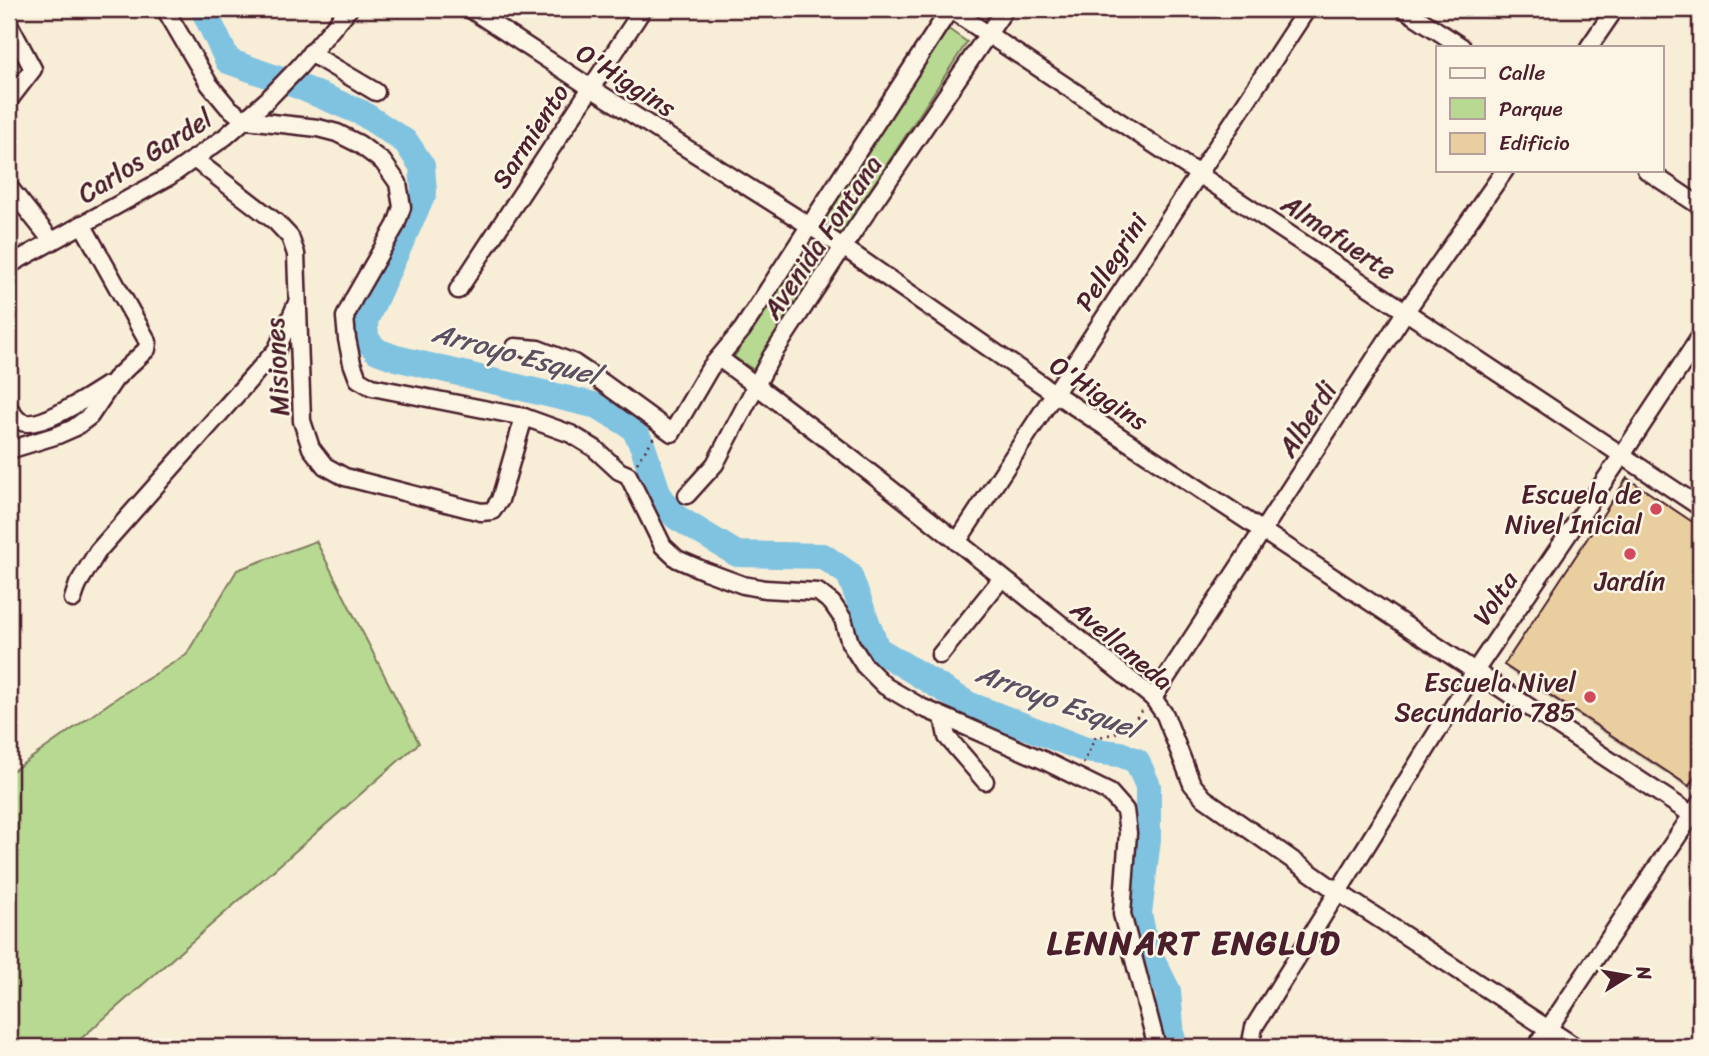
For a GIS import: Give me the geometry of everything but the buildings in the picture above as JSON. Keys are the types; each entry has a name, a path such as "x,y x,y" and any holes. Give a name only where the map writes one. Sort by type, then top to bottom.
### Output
{"street":[{"path":"165,9 209,84 228,107 245,120 318,128 337,133 359,144 383,162 398,183 402,207 396,225 345,317 352,363 358,379 372,387 524,417 571,434 628,475 663,546 677,559 743,585 818,592 832,603 843,619 850,643 864,665 885,686 920,707 1082,778 1110,793 1125,810 1128,833 1122,914 1157,1047"},
{"name":"Carlos Gardel","path":"9,265 170,176 225,137 299,67 349,9"},
{"name":"O'Higgins","path":"470,9 843,247 1054,393 1475,671 1698,812"},
{"name":"Sarmiento","path":"458,290 643,9"},
{"name":"Almafuerte","path":"950,9 1700,507"},
{"name":"Avenida Fontana","path":"516,347 538,349 574,363 672,433 710,368 742,330 950,9"},
{"name":"Avenida Fontana","path":"687,495 715,464 771,357 1005,9"},
{"name":"Pellegrini","path":"957,542 1307,9"},
{"path":"1404,9 1460,46"},
{"path":"1590,46 1615,9"},
{"path":"9,24 33,69 9,100"},
{"path":"310,52 376,92"},
{"name":"Misiones","path":"194,159 276,222 290,237 296,254 302,421 311,448 325,466 345,477 481,512 492,511 500,500 524,417"},
{"name":"Alberdi","path":"1153,698 1406,311 1504,172"},
{"path":"1649,172 1700,206"},
{"path":"9,187 52,242"},
{"path":"9,408 21,422 33,424 81,402 115,379 147,349 148,342 82,224"},
{"path":"73,599 78,584 98,551 277,349 298,300"},
{"name":"Volta","path":"1250,1047 1254,1027 1475,671 1700,337"},
{"name":"Avellaneda","path":"719,358 1153,698 1165,715 1192,784 1204,798 1338,892 1576,1047"},
{"path":"9,450 74,428 90,416 115,379"},
{"path":"940,655 1002,578"},
{"path":"943,717 947,737 985,781"},
{"path":"1536,1047 1698,812"}],"path":[{"path":"637,463 653,439"},
{"path":"1084,762 1095,738 1125,731 1153,698"}],"green space":[{"path":"947,28 967,42 840,236 820,222"},
{"path":"807,245 828,258 754,370 734,357"},
{"path":"316,541 419,743 76,1043 78,1047 9,1047 9,768 14,770 121,695 186,655 237,570"}],"waterway":[{"name":"Arroyo Esquel","path":"203,9 228,61 362,113 406,142 422,166 424,192 365,321 366,339 377,351 396,358 598,406 633,427 643,447 660,498 676,517 737,554 823,556 849,574 877,649 968,704 1086,750 1120,754 1137,761 1148,786 1148,839 1139,914 1146,947 1168,991 1175,1047"}],"place":[{"name":"Escuela de Nivel Inicial","path":"1656,509"},
{"name":"Jardín","path":"1630,554"},
{"name":"Escuela Nivel Secundario 785","path":"1590,697"}],"district":[{"name":"LENNART ENGLUD","path":"1194,943"}]}
